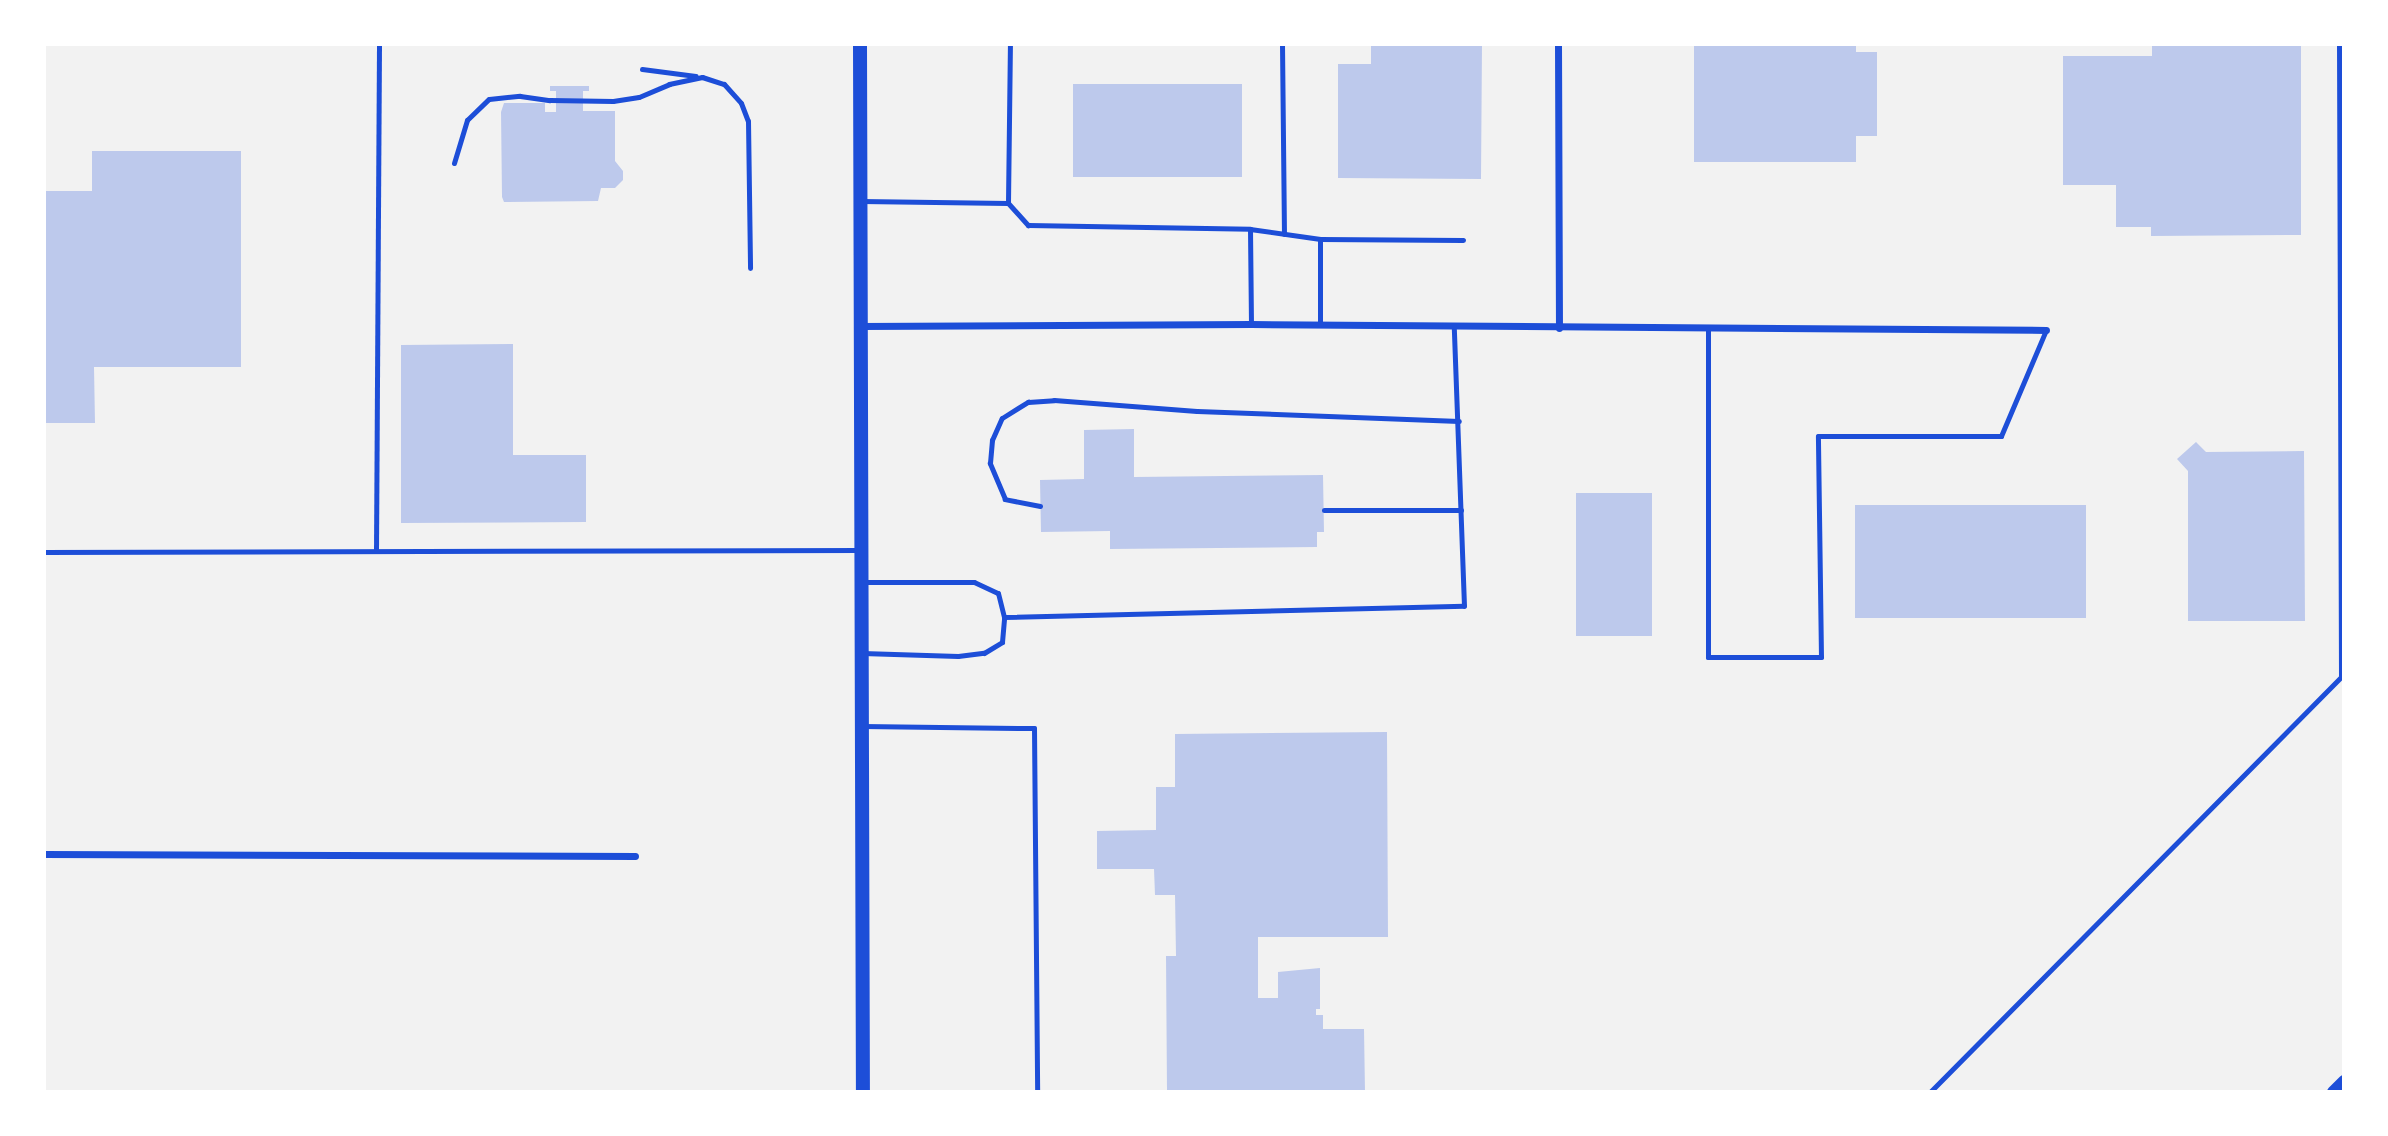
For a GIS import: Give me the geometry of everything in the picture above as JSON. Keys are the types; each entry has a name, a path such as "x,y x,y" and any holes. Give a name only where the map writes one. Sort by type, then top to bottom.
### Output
{"main road":[{"path":"860,44 863,1092"}],"street":[{"path":"1558,44 1559,328"},
{"path":"861,326 1251,324 2046,330"},
{"path":"44,853 635,856"},
{"path":"2333,1092 2344,1081"}],"lane":[{"path":"376,551 379,44"},
{"path":"1010,44 1008,203 1028,225 1250,229 1320,240 1463,240"},
{"path":"1282,44 1284,234"},
{"path":"1930,1092 2341,677 2339,44"},
{"path":"642,69 702,77 724,84 741,103 748,121 750,268"},
{"path":"454,163 467,120 489,99 520,96 550,100 613,101 639,97 669,84 702,77"},
{"path":"861,201 1008,203"},
{"path":"1250,229 1251,324"},
{"path":"1320,240 1320,325"},
{"path":"1004,617 1464,606 1454,327"},
{"path":"1708,328 1708,657 1821,657 1818,436 2001,436 2046,330"},
{"path":"1040,506 1006,499 990,463 992,440 1002,418 1028,402 1054,400 1198,411 1459,421"},
{"path":"1324,510 1461,510"},
{"path":"44,552 862,550"},
{"path":"861,582 974,582 998,593 1004,617 1002,642 984,653 958,656 862,653"},
{"path":"862,726 1034,728 1037,1092"}],"building":[{"path":"1371,44 1482,44 1481,179 1338,178 1338,64 1371,64"},
{"path":"1694,44 1856,44 1856,52 1877,52 1877,136 1856,136 1856,162 1694,162"},
{"path":"2152,44 2301,44 2301,235 2151,236 2151,227 2116,227 2116,185 2063,185 2063,56 2152,56"},
{"path":"1073,84 1242,84 1242,177 1073,177"},
{"path":"550,86 589,86 589,91 583,91 583,111 615,111 615,161 623,171 623,180 615,188 601,188 598,201 504,202 501,112 504,103 545,103 545,112 556,112 556,91 550,91"},
{"path":"92,151 241,151 241,367 94,367 95,423 44,423 44,191 92,191"},
{"path":"513,344 513,455 586,455 586,522 401,523 401,345"},
{"path":"1134,429 1134,477 1323,475 1324,532 1317,532 1317,547 1110,549 1110,531 1041,532 1040,480 1084,479 1084,430"},
{"path":"2196,442 2206,452 2304,451 2305,621 2188,621 2188,471 2177,459"},
{"path":"1576,493 1652,493 1652,636 1576,636"},
{"path":"1855,505 2086,505 2086,618 1855,618"},
{"path":"1387,732 1388,937 1258,937 1258,998 1278,998 1278,972 1320,968 1320,1009 1316,1009 1316,1015 1323,1015 1323,1029 1364,1029 1365,1092 1167,1092 1166,956 1176,956 1175,895 1155,895 1154,869 1097,869 1097,831 1156,830 1156,787 1175,787 1175,734"}]}
